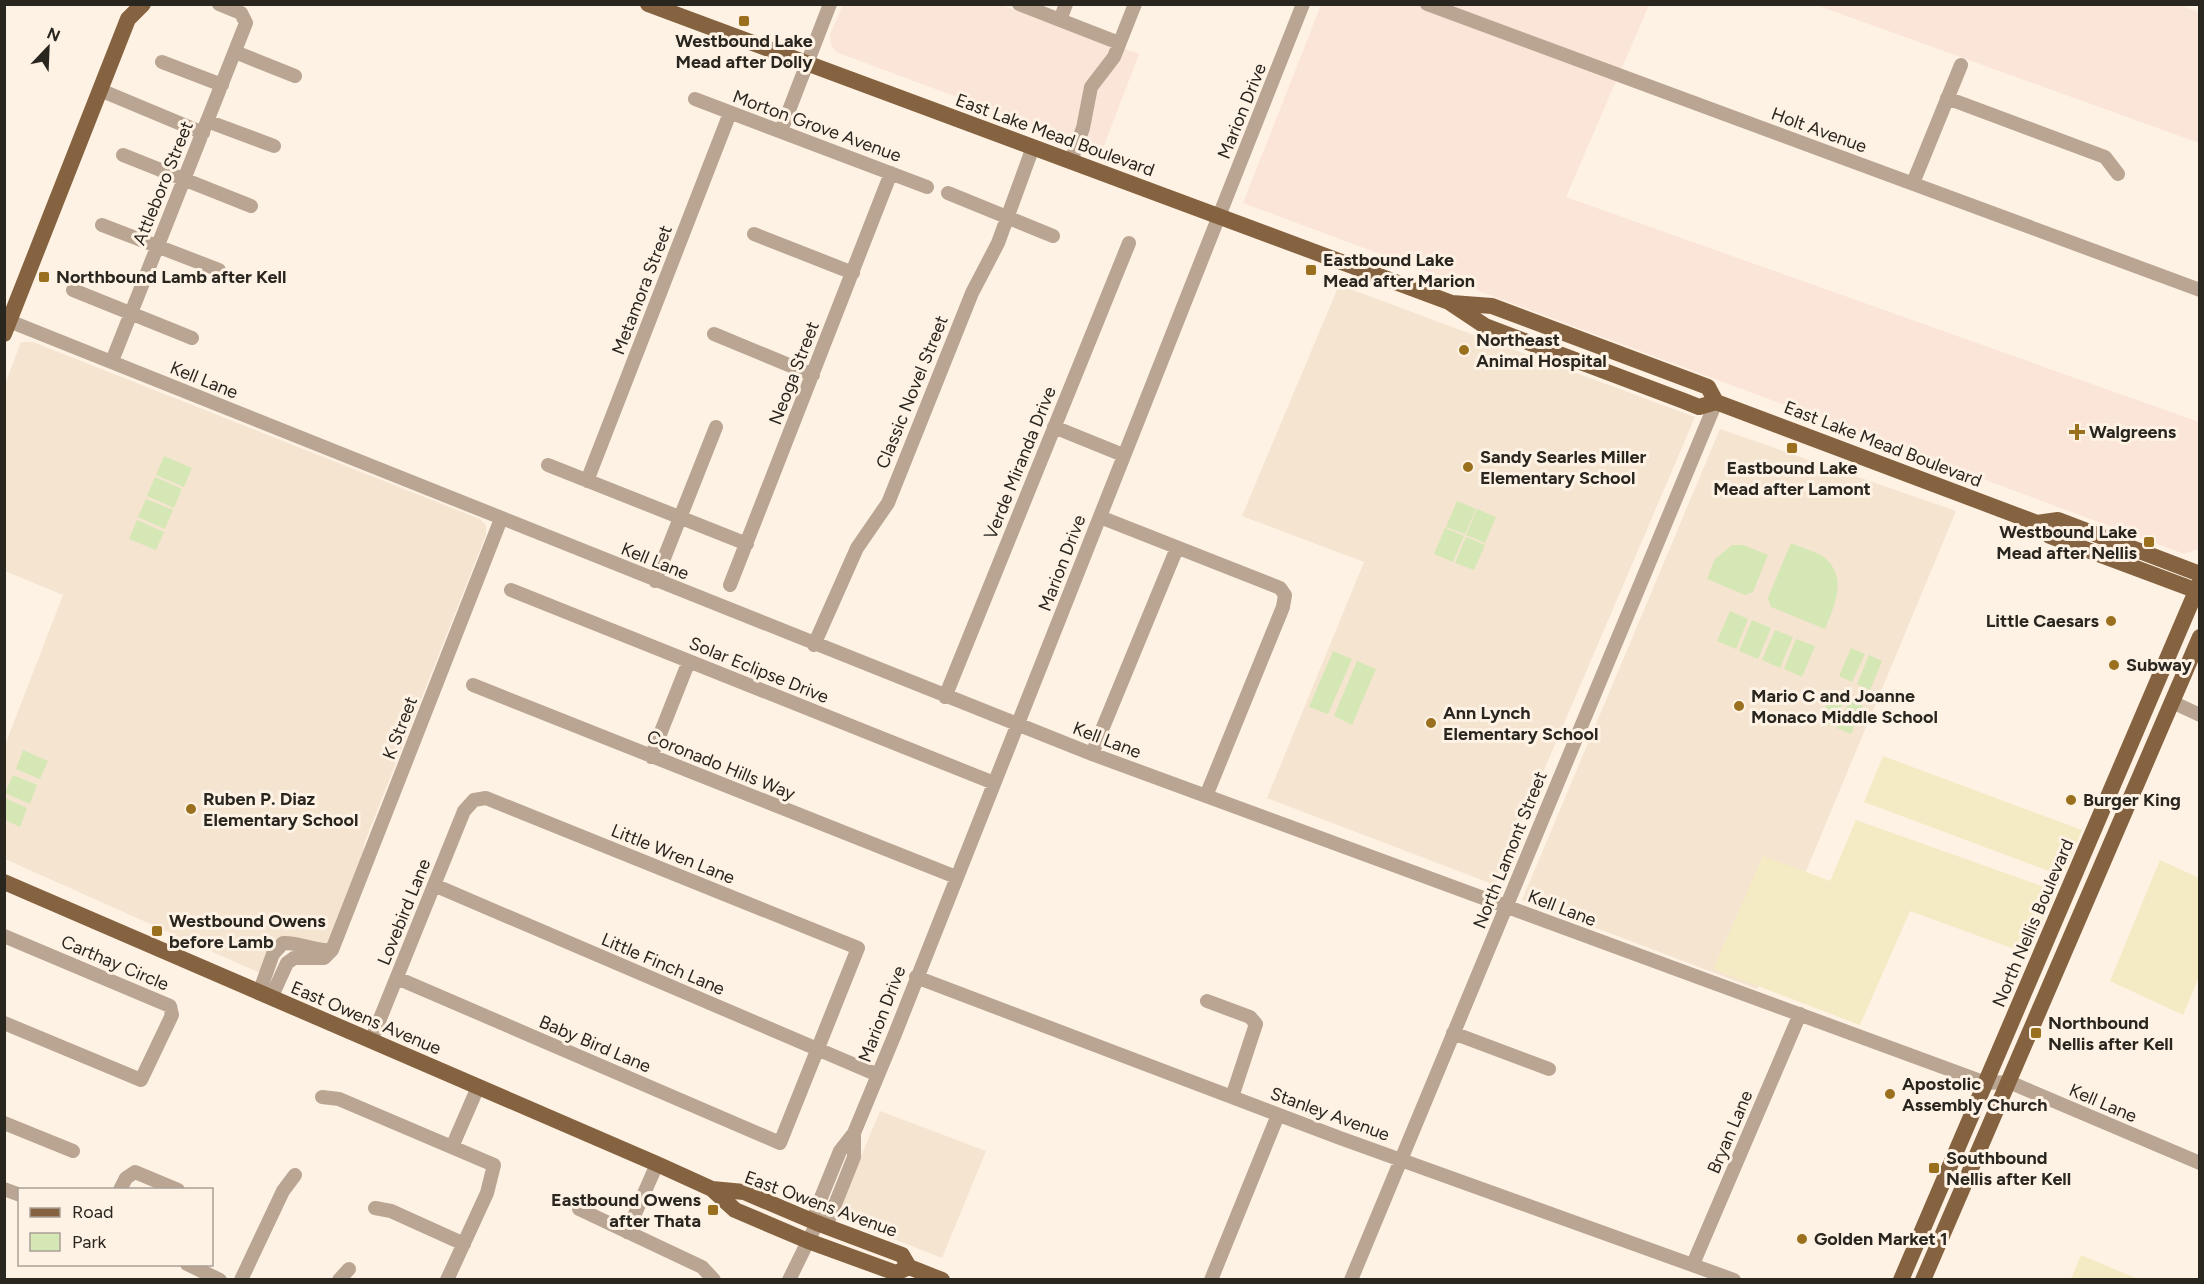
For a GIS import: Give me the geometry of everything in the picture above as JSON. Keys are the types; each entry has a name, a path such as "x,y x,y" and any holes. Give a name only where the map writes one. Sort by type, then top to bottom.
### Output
{"main road":[{"path":"6,325 100,90 128,12 142,4"},
{"name":"East Lake Mead Boulevard","path":"648,4 1449,302 1485,326 1699,407 1716,402 2037,523 2050,536 2198,588"},
{"name":"East Lake Mead Boulevard","path":"1449,302 1492,306 1631,358 1708,387 1716,402"},
{"path":"1530,343 1537,337 1604,360 1631,358"},
{"name":"East Lake Mead Boulevard","path":"2037,523 2058,520 2199,574"},
{"name":"North Nellis Boulevard","path":"1901,1280 2198,588"},
{"path":"1923,1280 2199,637"},
{"path":"2099,868 2103,836 2119,798 2118,792 2112,785"},
{"name":"East Owens Avenue","path":"4,882 657,1164 712,1189 735,1209 808,1241 896,1273 909,1267"},
{"name":"East Owens Avenue","path":"712,1189 744,1192 902,1255 909,1267 942,1280"}],"street":[{"name":"Attleboro Street","path":"112,361 129,313 185,182 246,24 241,13 219,4"},
{"path":"781,132 830,4"},
{"path":"1019,4 1119,43"},
{"path":"1060,20 1066,4"},
{"path":"1071,161 1083,128 1091,87 1114,57 1135,4"},
{"name":"Marion Drive","path":"789,1280 817,1223 816,1210 840,1151 854,1133 878,1074 1304,4"},
{"name":"Holt Avenue","path":"1427,4 2199,290"},
{"path":"235,52 295,76"},
{"path":"162,62 222,85"},
{"path":"1913,183 1960,65"},
{"path":"100,90 205,127 274,146"},
{"path":"1947,98 2105,157 2118,174"},
{"name":"Morton Grove Avenue","path":"695,99 927,187"},
{"name":"Metamora Street","path":"587,481 730,113"},
{"name":"Classic Novel Street","path":"814,645 856,548 888,503 968,302 998,243 1033,147"},
{"path":"123,155 185,182 251,206"},
{"name":"Neoga Street","path":"730,585 891,173"},
{"path":"948,193 1053,236"},
{"path":"102,225 219,270"},
{"path":"754,234 853,273"},
{"name":"Verde Miranda Drive","path":"945,697 1129,243"},
{"path":"73,290 192,338"},
{"name":"Kell Lane","path":"6,325 112,361 814,645 1092,754 1986,1083 2009,1082 2199,1163"},
{"path":"714,334 813,375"},
{"name":"North Lamont Street","path":"1351,1280 1716,402"},
{"path":"655,580 716,426"},
{"path":"1054,428 1123,455"},
{"path":"548,465 747,544"},
{"path":"1100,516 1280,588 1285,595 1283,607 1206,796"},
{"name":"K Street","path":"265,996 273,954 283,943 292,942 320,951 332,950 501,519"},
{"path":"1092,754 1177,548"},
{"name":"Solar Eclipse Drive","path":"511,590 994,783"},
{"path":"651,757 689,661"},
{"name":"Coronado Hills Way","path":"473,685 956,877"},
{"path":"2172,702 2199,715"},
{"name":"Little Wren Lane","path":"474,800 486,798 858,948 817,1050"},
{"name":"Lovebird Lane","path":"371,1041 464,811 474,800"},
{"name":"Little Finch Lane","path":"434,885 817,1050 878,1074"},
{"name":"Carthay Circle","path":"4,936 170,1006 172,1014 141,1080 4,1023"},
{"name":"Stanley Avenue","path":"916,977 1278,1115 1734,1280"},
{"name":"Baby Bird Lane","path":"397,978 780,1143 817,1050"},
{"path":"1207,1002 1250,1017 1256,1024 1232,1097"},
{"name":"Bryan Lane","path":"1693,1264 1800,1014"},
{"path":"1453,1033 1550,1069"},
{"path":"452,1147 478,1087"},
{"path":"322,1097 339,1099 494,1165 487,1193 447,1280"},
{"path":"1211,1280 1278,1115"},
{"path":"4,1123 73,1151"},
{"path":"627,1232 657,1164"},
{"path":"121,1188 126,1178 135,1172 173,1188"},
{"path":"241,1280 283,1191 295,1175"},
{"path":"4,1189 18,1195"},
{"path":"375,1208 391,1211 464,1244"},
{"path":"579,1209 702,1267 714,1280"},
{"path":"192,1266 220,1280"}],"shaded area":[{"path":"843,5 1001,5 1139,54 1102,151 836,52 831,45 830,34"},
{"path":"1321,5 1649,5 1566,197 2199,422 2199,549 2184,554 1243,203"},
{"path":"1816,5 2180,5 2199,12 2199,143"},
{"name":"Sandy Searles Miller Elementary School","path":"1339,285 1695,417 1495,885 1267,798 1364,562 1242,516"},
{"path":"21,342 33,342 480,519 486,525 486,535 364,844 363,857 328,945 323,950 290,937 260,973 5,859 5,745 63,595 5,571 4,387"},
{"name":"Mario C and Joanne Monaco Middle School","path":"1720,429 1956,511 1757,989 1522,900"},
{"path":"880,1111 986,1151 942,1258 838,1217 838,1211"}],"green space":[{"path":"164,456 192,468 184,487 156,475"},
{"path":"155,477 182,489 174,508 147,496"},
{"path":"146,499 173,510 165,529 138,517"},
{"path":"1457,501 1476,509 1465,534 1446,527"},
{"path":"1477,509 1496,517 1485,543 1466,535"},
{"path":"137,520 164,532 156,550 129,539"},
{"path":"1445,528 1464,536 1453,562 1434,554"},
{"path":"1466,537 1485,545 1474,570 1455,563"},
{"path":"1791,543 1823,556 1833,567 1838,584 1837,593 1825,629 1771,607 1768,598"},
{"path":"1732,545 1743,545 1768,555 1753,592 1745,595 1707,579 1715,559"},
{"path":"1730,611 1748,619 1736,649 1717,641"},
{"path":"1752,620 1771,628 1758,659 1739,651"},
{"path":"1775,630 1793,637 1780,668 1762,660"},
{"path":"1796,639 1815,646 1802,677 1784,669"},
{"path":"1851,648 1865,654 1852,682 1839,676"},
{"path":"1333,651 1352,659 1328,714 1309,707"},
{"path":"1869,655 1882,661 1870,690 1857,684"},
{"path":"1357,661 1376,669 1352,725 1334,716"},
{"path":"1832,692 1845,698 1833,726 1820,721"},
{"path":"1850,700 1863,706 1851,734 1837,728"},
{"path":"23,750 48,761 40,779 16,769"},
{"path":"13,775 37,785 30,804 5,793"},
{"path":"5,798 27,808 20,827 5,820"}],"sand":[{"path":"1883,756 2082,830 2066,869 2057,874 1864,802"},
{"path":"1856,820 2050,889 2053,898 2028,954 1910,911 1860,1025 1713,969 1763,856 1830,881"},
{"path":"2160,860 2199,878 2199,977 2183,1015 2110,981"},
{"path":"2081,1255 2138,1279 2071,1279"}],"place":[{"name":"Westbound Lake Mead after Dolly","path":"744,21"},
{"name":"Eastbound Lake Mead after Marion","path":"1311,270"},
{"name":"Northbound Lamb after Kell","path":"44,277"},
{"name":"Northeast Animal Hospital","path":"1464,350"},
{"name":"Walgreens","path":"2077,432"},
{"name":"Eastbound Lake Mead after Lamont","path":"1792,448"},
{"name":"Sandy Searles Miller Elementary School","path":"1468,467"},
{"name":"Westbound Lake Mead after Nellis","path":"2149,542"},
{"name":"Little Caesars","path":"2111,621"},
{"name":"Subway","path":"2114,665"},
{"name":"Mario C and Joanne Monaco Middle School","path":"1739,706"},
{"name":"Ann Lynch Elementary School","path":"1431,723"},
{"name":"Burger King","path":"2071,800"},
{"name":"Ruben P. Diaz Elementary School","path":"191,809"},
{"name":"Westbound Owens before Lamb","path":"157,931"},
{"name":"Northbound Nellis after Kell","path":"2036,1033"},
{"name":"Apostolic Assembly Church","path":"1890,1094"},
{"name":"Southbound Nellis after Kell","path":"1934,1168"},
{"name":"Eastbound Owens after Thata","path":"713,1210"},
{"name":"Golden Market 1","path":"1802,1239"}]}
